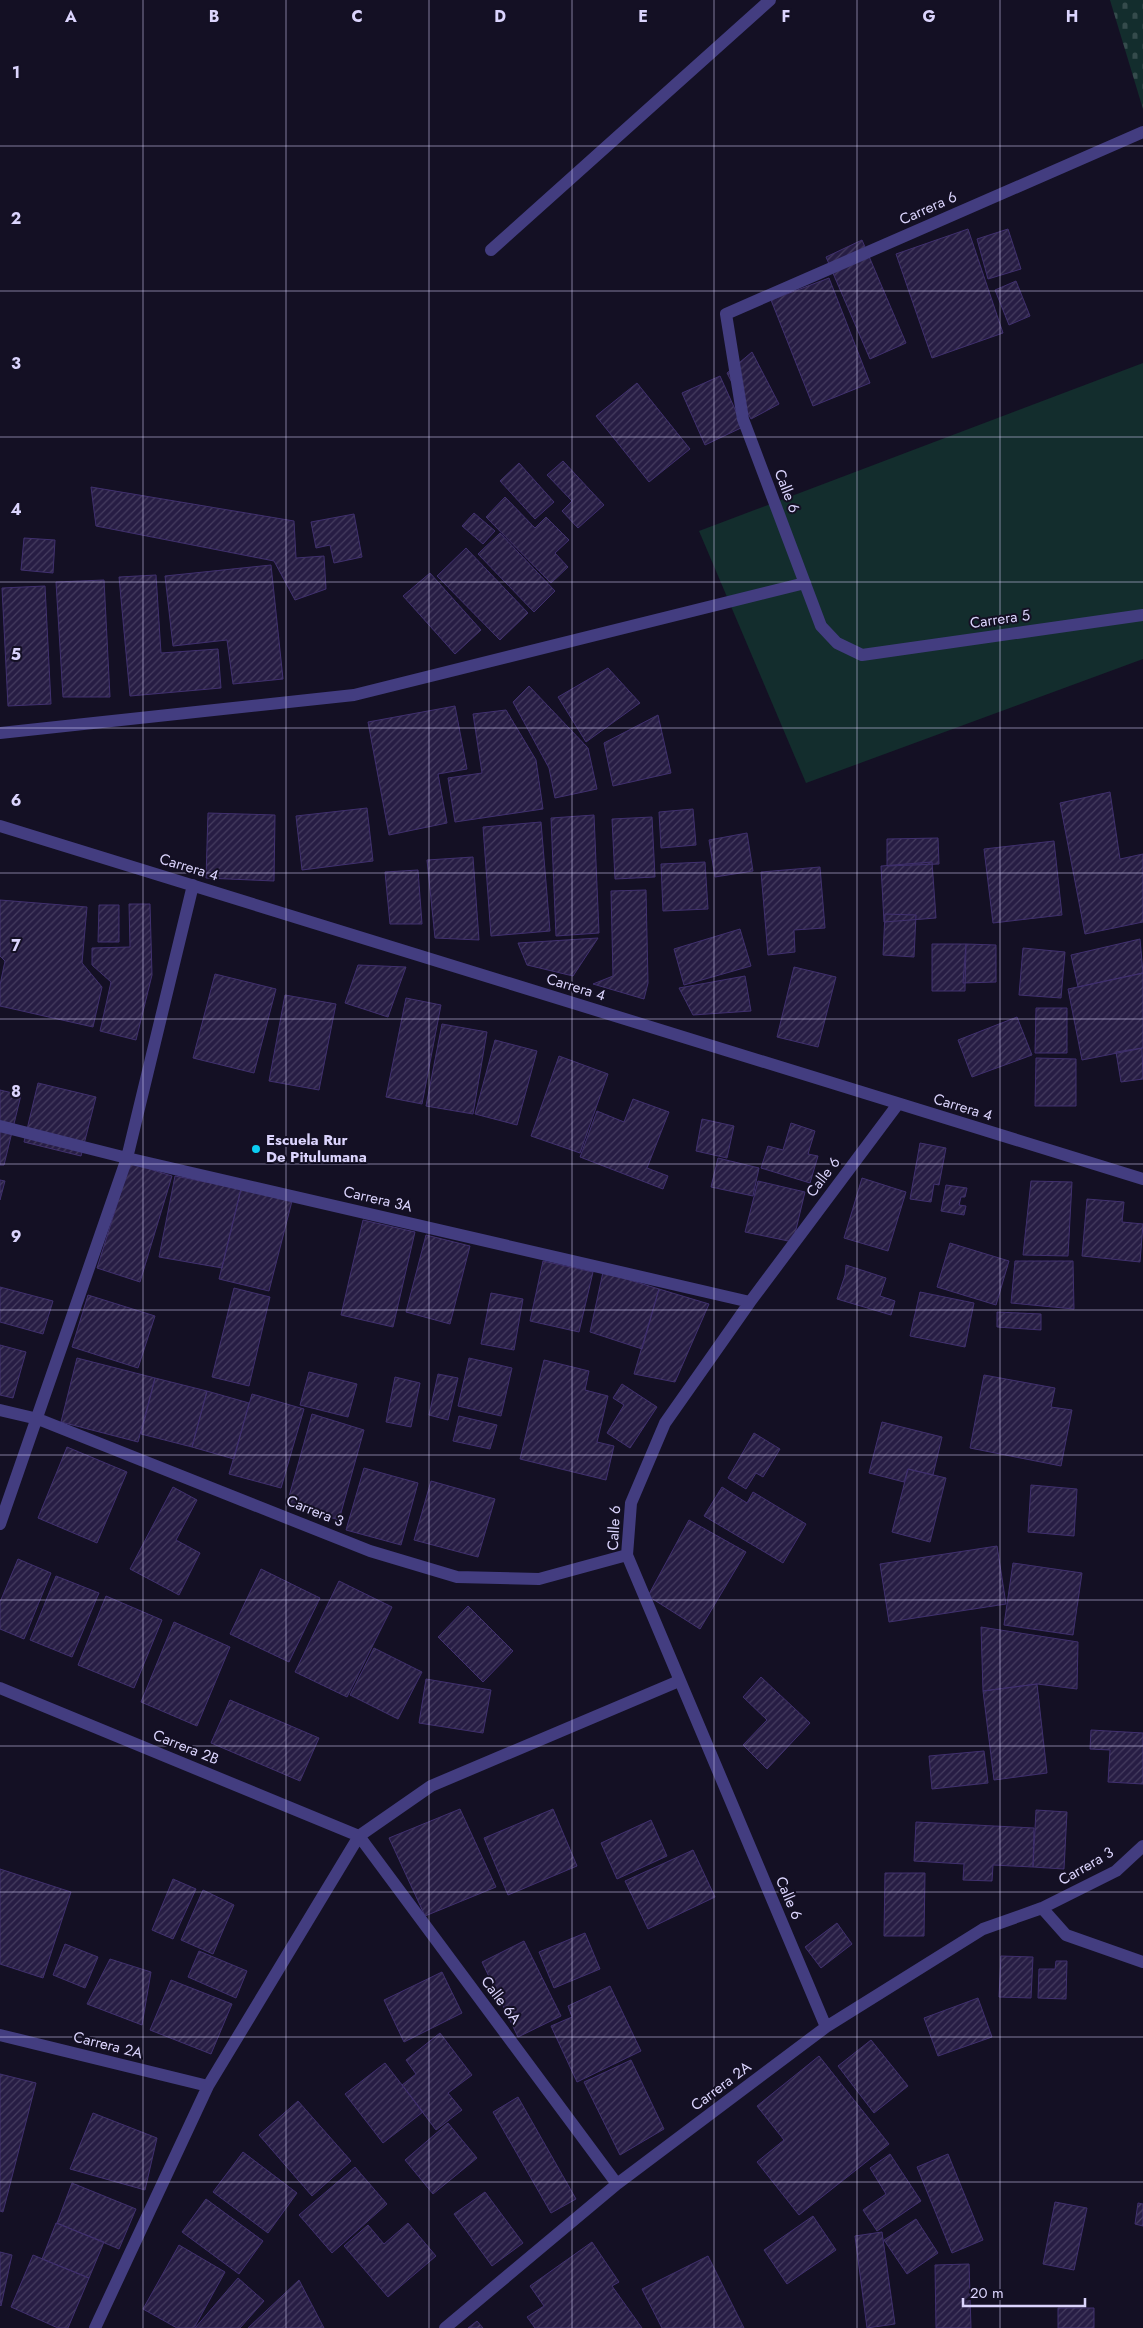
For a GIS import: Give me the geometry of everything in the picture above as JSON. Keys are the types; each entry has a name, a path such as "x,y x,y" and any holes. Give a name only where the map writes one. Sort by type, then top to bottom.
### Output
{"street":[{"path":"491,250 770,0"},
{"name":"Carrera 6","path":"726,314 1143,132"},
{"name":"Calle 6","path":"726,314 743,419 804,584 821,626 837,644 862,655"},
{"path":"0,733 354,695 804,584"},
{"name":"Carrera 5","path":"862,655 1143,616"},
{"name":"Carrera 4","path":"0,826 1143,1179"},
{"path":"0,1524 127,1158 194,885"},
{"name":"Calle 6","path":"826,2027 627,1555 631,1502 665,1422 750,1302 898,1104"},
{"name":"Carrera 3A","path":"0,1126 127,1158 750,1302"},
{"name":"Carrera 3","path":"0,1410 38,1419 370,1551 457,1577 539,1579 627,1555"},
{"path":"95,2328 208,2086 359,1836 432,1786 679,1681"},
{"name":"Carrera 2B","path":"0,1688 359,1836"},
{"name":"Calle 6A","path":"359,1836 617,2184"},
{"name":"Carrera 3","path":"1042,1908 1116,1871 1143,1846"},
{"path":"1042,1908 1066,1935 1143,1962"},
{"name":"Carrera 2A","path":"445,2328 617,2184 826,2027 983,1929 1042,1908"},
{"name":"Carrera 2A","path":"0,2035 208,2086"}],"green space":[{"path":"1110,0 1143,0 1143,109"},
{"path":"1143,363 1143,659 806,783 699,531"}],"building":[{"path":"968,229 1003,333 932,358 896,254"},
{"path":"1008,229 1021,269 988,279 977,239"},
{"path":"862,240 906,343 870,359 826,257"},
{"path":"829,278 870,383 813,406 771,300"},
{"path":"1016,281 1030,316 1009,325 995,290"},
{"path":"752,352 779,404 751,419 727,373"},
{"path":"720,376 743,427 705,445 682,393"},
{"path":"637,383 690,449 649,482 596,416"},
{"path":"563,461 604,505 578,528 562,511 572,501 547,475"},
{"path":"519,463 554,502 535,519 500,481"},
{"path":"91,487 294,521 296,558 324,556 326,589 295,600 274,561 96,526"},
{"path":"505,497 535,528 546,517 569,540 555,553 568,567 551,583 486,517"},
{"path":"474,513 495,531 483,544 462,526"},
{"path":"354,514 362,557 334,563 330,545 316,548 311,522"},
{"path":"500,533 555,591 534,612 478,554"},
{"path":"24,538 55,540 53,573 21,570"},
{"path":"466,548 528,613 500,640 437,576"},
{"path":"271,565 283,679 233,684 227,640 173,646 165,576"},
{"path":"430,573 481,630 455,654 403,596"},
{"path":"156,575 161,653 218,649 221,688 130,696 119,577"},
{"path":"104,580 110,697 63,697 56,582"},
{"path":"45,586 51,704 8,706 2,588"},
{"path":"608,668 640,703 586,742 558,697"},
{"path":"529,686 588,748 597,789 555,798 549,768 513,702"},
{"path":"455,706 467,769 438,774 447,823 389,835 368,722"},
{"path":"506,710 536,760 543,809 455,822 448,778 482,773 473,714"},
{"path":"658,715 671,773 613,786 604,743"},
{"path":"1110,792 1120,859 1143,854 1143,922 1085,934 1060,803"},
{"path":"367,808 373,861 302,870 296,816"},
{"path":"693,809 696,845 661,848 659,812"},
{"path":"208,813 275,815 274,881 206,878"},
{"path":"594,815 599,933 556,936 551,818"},
{"path":"652,817 655,877 615,879 612,819"},
{"path":"541,822 550,931 491,936 483,827"},
{"path":"747,833 753,871 715,877 709,840"},
{"path":"938,838 939,864 887,866 887,839"},
{"path":"1054,841 1062,915 993,923 984,849"},
{"path":"473,857 479,940 435,938 427,860"},
{"path":"705,862 708,909 663,911 661,864"},
{"path":"932,862 936,918 884,922 881,866"},
{"path":"820,867 825,928 794,930 795,952 768,955 761,872"},
{"path":"418,870 422,924 390,924 385,872"},
{"path":"646,890 648,983 644,999 593,984 613,976 611,891"},
{"path":"0,900 87,907 82,963 102,987 93,1027 0,1006 0,985 5,961 0,956"},
{"path":"129,904 150,904 152,975 136,1040 100,1031 111,982 92,965 92,948 130,947"},
{"path":"99,905 119,905 119,942 98,942"},
{"path":"885,914 916,915 914,957 883,955"},
{"path":"740,929 751,966 684,985 674,949"},
{"path":"598,938 573,976 527,965 518,943"},
{"path":"1140,939 1143,973 1078,987 1071,955"},
{"path":"932,944 966,944 965,991 932,991"},
{"path":"966,944 996,945 996,982 963,983"},
{"path":"1023,948 1065,952 1061,998 1019,995"},
{"path":"358,965 406,967 388,1017 345,1003"},
{"path":"794,967 836,977 818,1047 777,1037"},
{"path":"1143,973 1143,1048 1082,1060 1068,989"},
{"path":"215,974 276,989 254,1073 193,1058"},
{"path":"745,976 751,1011 693,1015 679,988"},
{"path":"285,995 336,1004 319,1090 269,1081"},
{"path":"406,998 441,1005 422,1104 386,1097"},
{"path":"1036,1008 1067,1008 1067,1053 1035,1053"},
{"path":"1017,1017 1032,1055 972,1077 958,1040"},
{"path":"442,1024 487,1032 473,1114 426,1106"},
{"path":"495,1040 537,1051 517,1125 475,1114"},
{"path":"1142,1048 1143,1079 1121,1082 1116,1052"},
{"path":"559,1056 608,1074 580,1153 531,1136"},
{"path":"1036,1058 1076,1059 1076,1106 1035,1106"},
{"path":"38,1083 96,1097 81,1156 24,1142"},
{"path":"0,1090 21,1095 4,1165 0,1165"},
{"path":"633,1099 669,1112 647,1168 668,1176 663,1189 580,1157 597,1111 624,1122"},
{"path":"702,1119 734,1126 727,1158 696,1151"},
{"path":"791,1123 815,1131 808,1154 818,1156 810,1183 761,1168 768,1146 783,1150"},
{"path":"920,1143 946,1148 939,1185 934,1184 931,1202 910,1199"},
{"path":"718,1158 759,1168 753,1196 711,1187"},
{"path":"130,1163 172,1176 140,1282 97,1268"},
{"path":"175,1176 241,1189 222,1268 159,1257"},
{"path":"862,1178 906,1192 888,1251 844,1238"},
{"path":"0,1180 5,1181 0,1200"},
{"path":"758,1181 805,1192 793,1242 745,1232"},
{"path":"1031,1181 1072,1182 1068,1256 1023,1255"},
{"path":"946,1185 967,1188 965,1197 961,1197 959,1205 966,1206 964,1215 941,1211"},
{"path":"241,1189 292,1201 269,1291 219,1279"},
{"path":"1087,1199 1124,1202 1122,1222 1143,1224 1140,1262 1082,1256"},
{"path":"363,1220 415,1232 393,1327 341,1315"},
{"path":"426,1235 470,1246 450,1324 406,1312"},
{"path":"950,1243 1009,1261 996,1305 937,1287"},
{"path":"543,1261 593,1272 579,1332 530,1321"},
{"path":"1015,1261 1073,1261 1074,1309 1011,1303"},
{"path":"846,1265 886,1278 880,1296 895,1301 891,1315 837,1299 845,1275"},
{"path":"603,1272 659,1289 642,1349 590,1332"},
{"path":"0,1287 53,1301 43,1334 0,1322"},
{"path":"234,1288 270,1297 249,1386 212,1377"},
{"path":"659,1289 709,1304 675,1382 634,1374"},
{"path":"920,1292 974,1303 965,1347 910,1336"},
{"path":"491,1293 523,1299 514,1350 481,1344"},
{"path":"88,1295 155,1316 138,1368 72,1347"},
{"path":"997,1312 1041,1314 1041,1330 997,1327"},
{"path":"0,1345 26,1352 13,1398 0,1395"},
{"path":"77,1358 155,1378 138,1442 61,1422"},
{"path":"469,1358 512,1368 501,1416 458,1406"},
{"path":"544,1360 589,1371 585,1390 608,1396 597,1442 614,1446 606,1480 520,1459"},
{"path":"309,1372 357,1384 348,1417 300,1405"},
{"path":"438,1374 458,1378 448,1420 429,1415"},
{"path":"984,1375 1055,1388 1051,1407 1072,1410 1061,1466 970,1448"},
{"path":"395,1377 420,1383 411,1427 386,1422"},
{"path":"155,1378 207,1391 192,1447 141,1434"},
{"path":"622,1384 657,1407 630,1448 607,1433 624,1405 613,1398"},
{"path":"207,1391 249,1403 234,1459 192,1447"},
{"path":"252,1394 304,1409 281,1488 229,1474"},
{"path":"312,1414 364,1430 339,1520 287,1504"},
{"path":"459,1416 497,1425 490,1449 453,1441"},
{"path":"882,1422 942,1437 933,1475 908,1469 904,1482 869,1473"},
{"path":"754,1433 780,1449 763,1477 756,1473 746,1489 728,1478"},
{"path":"67,1447 127,1472 97,1543 38,1518"},
{"path":"364,1468 418,1483 401,1545 346,1530"},
{"path":"908,1469 946,1478 930,1542 892,1532"},
{"path":"431,1481 495,1499 478,1557 414,1540"},
{"path":"1031,1485 1077,1489 1074,1536 1028,1532"},
{"path":"173,1487 197,1500 176,1540 200,1553 179,1595 130,1569"},
{"path":"722,1487 747,1503 753,1492 806,1524 783,1563 704,1516"},
{"path":"689,1520 746,1552 700,1629 648,1596"},
{"path":"997,1546 1006,1604 889,1622 880,1564"},
{"path":"18,1559 51,1573 24,1639 0,1629 0,1602"},
{"path":"1013,1563 1082,1573 1073,1635 1004,1625"},
{"path":"261,1569 320,1598 289,1662 230,1634"},
{"path":"56,1576 99,1593 72,1657 30,1640"},
{"path":"339,1581 392,1607 347,1697 295,1672"},
{"path":"106,1596 162,1620 134,1688 78,1665"},
{"path":"468,1606 513,1651 483,1682 438,1637"},
{"path":"174,1622 230,1647 197,1726 141,1702"},
{"path":"981,1627 1078,1642 1077,1689 1037,1684 983,1691"},
{"path":"374,1648 422,1672 398,1719 350,1695"},
{"path":"761,1677 810,1723 767,1769 743,1745 767,1720 743,1697"},
{"path":"426,1679 491,1690 483,1733 419,1723"},
{"path":"1037,1684 1047,1773 994,1780 983,1691"},
{"path":"230,1700 319,1738 300,1781 211,1743"},
{"path":"1091,1730 1143,1733 1143,1784 1108,1782 1110,1750 1090,1749"},
{"path":"984,1751 988,1783 932,1789 929,1756"},
{"path":"460,1809 496,1887 425,1916 389,1838"},
{"path":"553,1809 577,1866 508,1895 484,1838"},
{"path":"1036,1810 1067,1812 1064,1869 1033,1867"},
{"path":"651,1820 667,1856 617,1879 601,1843"},
{"path":"916,1822 1034,1828 1033,1867 993,1865 992,1881 963,1880 964,1864 914,1861"},
{"path":"693,1850 715,1897 648,1929 625,1881"},
{"path":"0,1869 71,1892 43,1978 0,1964"},
{"path":"885,1873 925,1873 924,1936 884,1936"},
{"path":"173,1879 196,1889 173,1939 152,1930"},
{"path":"203,1890 234,1905 213,1954 181,1940"},
{"path":"837,1923 852,1944 821,1968 805,1947"},
{"path":"585,1933 600,1969 554,1988 539,1952"},
{"path":"524,1941 561,2016 518,2037 482,1962"},
{"path":"65,1944 98,1957 85,1988 53,1975"},
{"path":"199,1951 247,1971 236,1998 188,1977"},
{"path":"1001,1956 1033,1957 1031,1998 999,1997"},
{"path":"110,1959 151,1972 142,2025 87,2004"},
{"path":"1056,1961 1067,1961 1066,1999 1038,1998 1039,1969 1055,1969"},
{"path":"442,1972 462,2013 404,2042 384,2000"},
{"path":"171,1980 232,2004 211,2054 150,2030"},
{"path":"610,1986 641,2051 577,2082 551,2026 572,2017 568,2006"},
{"path":"978,1998 992,2037 938,2056 924,2018"},
{"path":"440,2033 472,2075 448,2093 462,2110 436,2130 402,2085 416,2074 406,2060"},
{"path":"871,2040 908,2086 874,2113 838,2066"},
{"path":"819,2056 889,2144 799,2215 757,2162 784,2140 757,2106"},
{"path":"631,2060 664,2129 620,2155 584,2082"},
{"path":"385,2063 423,2112 383,2143 345,2094"},
{"path":"0,2074 36,2083 3,2212 0,2211"},
{"path":"518,2097 576,2199 551,2213 493,2112"},
{"path":"298,2101 351,2161 312,2196 259,2135"},
{"path":"93,2113 157,2138 145,2190 70,2169"},
{"path":"448,2123 477,2158 433,2194 405,2160"},
{"path":"243,2152 297,2193 268,2233 213,2192"},
{"path":"890,2154 921,2201 877,2231 863,2210 886,2194 870,2168"},
{"path":"948,2154 983,2240 952,2253 917,2167"},
{"path":"355,2167 387,2204 332,2253 299,2215"},
{"path":"72,2183 136,2209 119,2249 57,2223"},
{"path":"485,2192 523,2243 492,2266 454,2214"},
{"path":"206,2199 263,2241 239,2274 182,2232"},
{"path":"1055,2202 1087,2208 1074,2270 1043,2264"},
{"path":"1138,2203 1143,2204 1143,2226 1135,2224"},
{"path":"813,2216 836,2250 787,2284 764,2250"},
{"path":"916,2219 938,2253 907,2274 884,2240"},
{"path":"56,2223 104,2242 89,2278 42,2259"},
{"path":"408,2223 436,2256 388,2297 344,2246 368,2225 384,2244"},
{"path":"882,2232 895,2324 867,2328 855,2236"},
{"path":"592,2242 619,2282 612,2286 642,2328 535,2328 527,2317 544,2306 530,2286"},
{"path":"179,2245 225,2272 194,2328 177,2328 143,2309"},
{"path":"0,2252 12,2255 1,2306 0,2305"},
{"path":"33,2255 89,2278 68,2328 58,2328 11,2307"},
{"path":"708,2256 744,2328 662,2328 642,2289"},
{"path":"969,2264 971,2328 936,2328 935,2265"},
{"path":"238,2278 264,2301 240,2328 195,2328"},
{"path":"299,2280 324,2328 248,2328"},
{"path":"1058,2308 1094,2308 1094,2328 1058,2328"},
{"path":"477,2321 483,2328 468,2328"}],"place":[{"name":"Escuela Rur De Pitulumana","path":"256,1149"}]}
